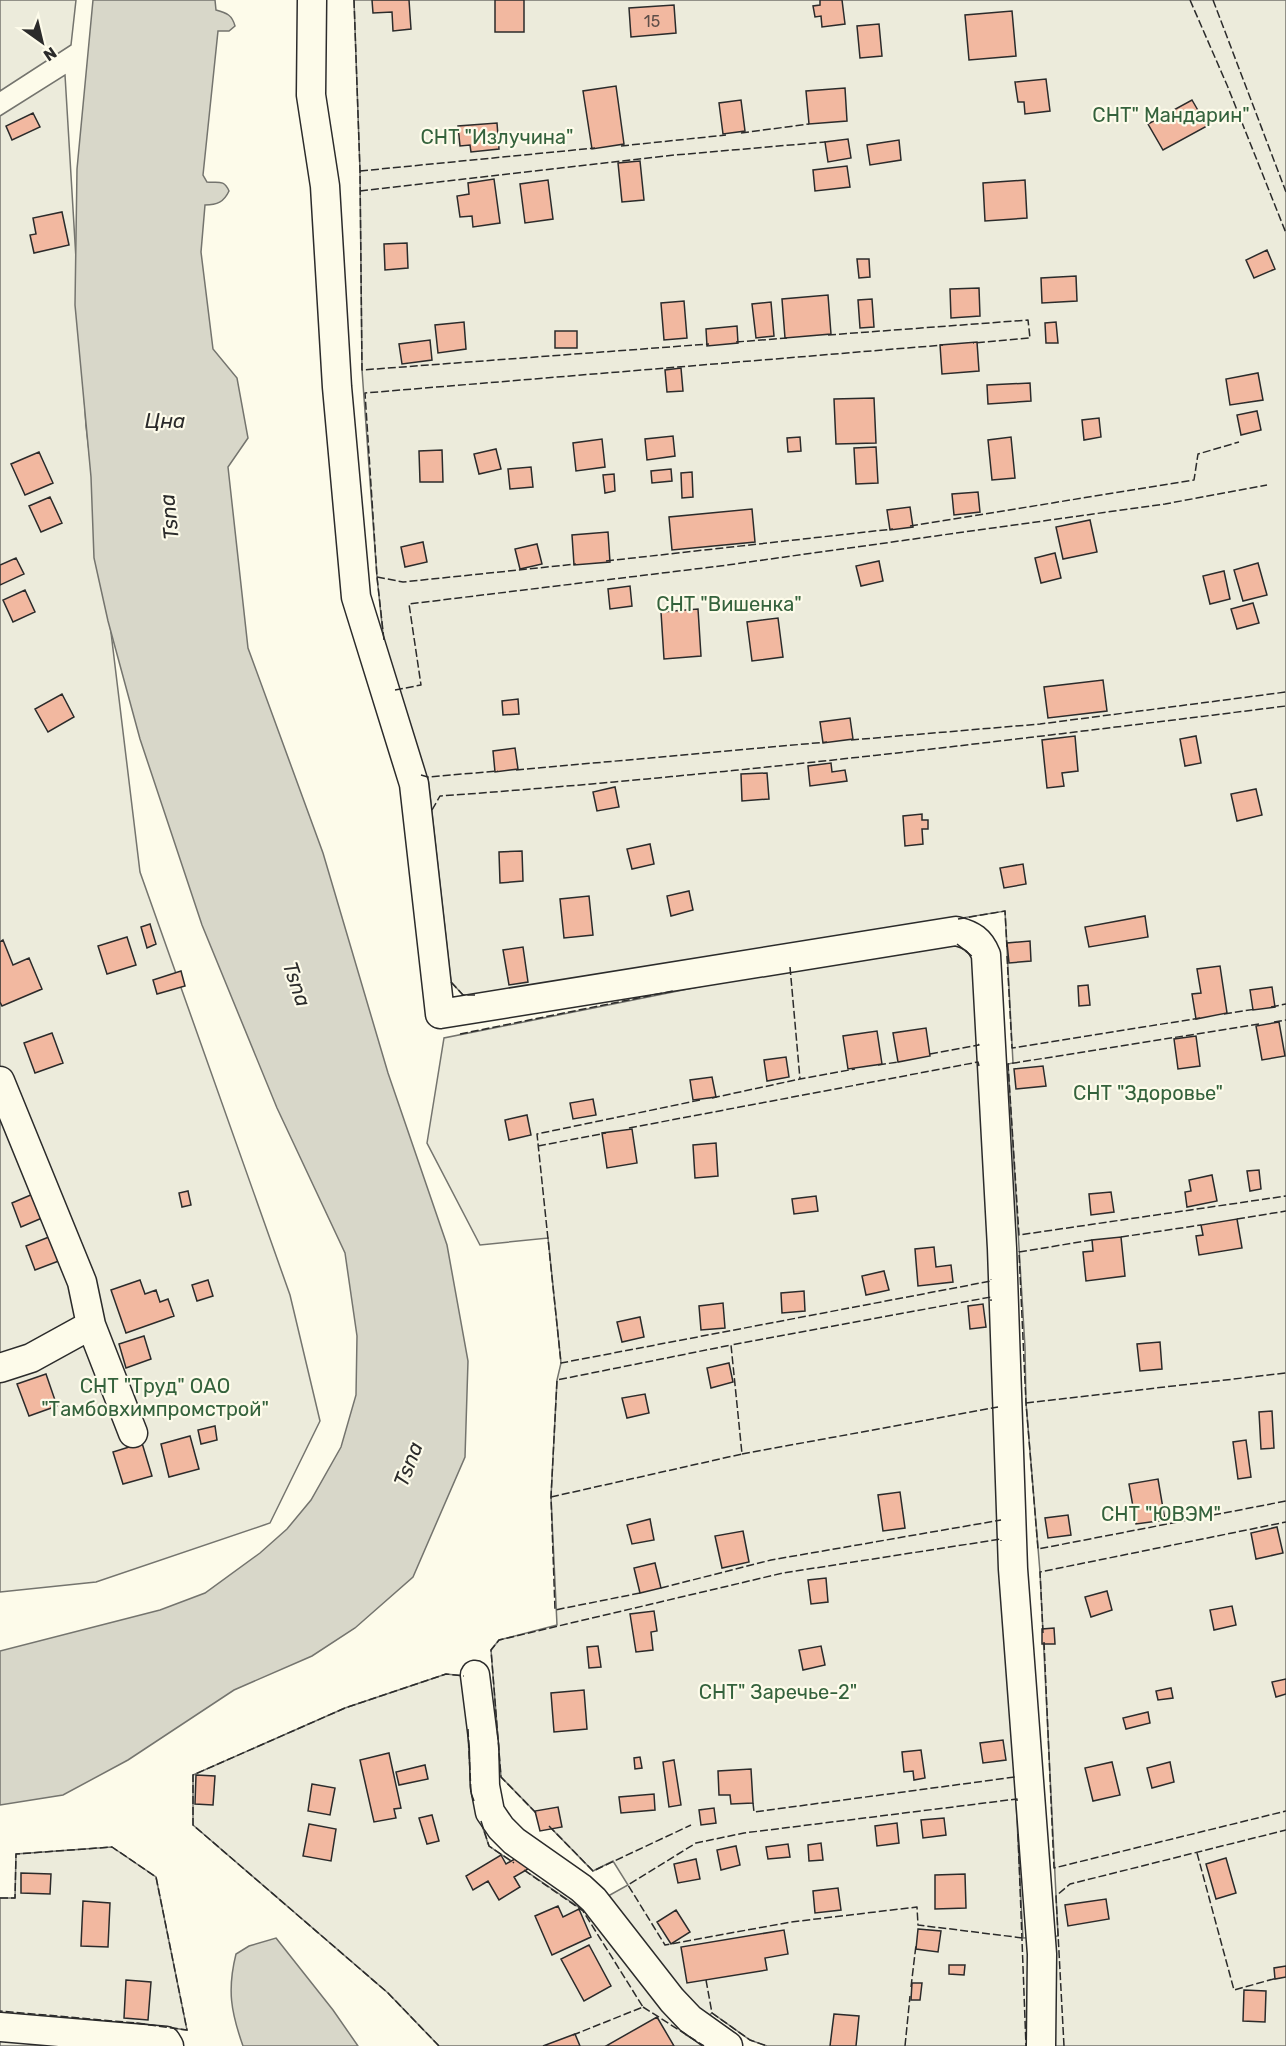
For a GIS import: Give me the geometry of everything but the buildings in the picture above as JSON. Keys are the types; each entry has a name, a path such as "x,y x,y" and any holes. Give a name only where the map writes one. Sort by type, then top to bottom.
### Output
{"street":[{"path":"312,0 311,95 325,186 337,387 356,597 414,784 440,1014 956,931 977,940 986,955 1002,1248 1013,1569 1042,1954 1041,2046"},
{"path":"0,1081 82,1282 91,1325 132,1433"},
{"path":"0,1368 31,1358 91,1325"},
{"path":"475,1675 484,1746 485,1786 490,1812 514,1841 594,1900 672,2000 690,2019 728,2046"},
{"path":"0,2027 166,2041 169,2046"}],"green space":[{"path":"0,0 76,0 71,45 0,91"},
{"path":"354,0 1286,0 1286,2046 767,2046 750,2040 712,2013 686,2035 704,2046 439,2046 388,1993 193,1825 193,1775 345,1708 446,1674 465,1676 471,1793 489,1846 583,1910 628,1885 613,1861 593,1871 501,1777 491,1650 499,1640 557,1625 551,1497 557,1380 561,1363 548,1238 480,1245 427,1143 444,1038 947,937 973,957 1023,1938 1058,1936 1040,1572 1026,1403 1025,1347 1008,1064 1013,1063 1005,911 484,995 463,995 451,982 428,778 400,766 389,691 377,577 362,370 360,171"},
{"name":"СНТ \"Труд\" ОАО \"Тамбовхимпромстрой\"","path":"65,75 86,426 140,872 290,1295 320,1421 270,1523 96,1582 0,1592 0,116"},
{"path":"112,1847 156,1877 187,2030 137,2023 140,2046 0,2046 0,1898 15,1898 16,1854"}],"water":[{"name":"Цна","path":"93,0 215,0 216,10 228,15 235,26 229,31 218,31 203,175 207,182 223,183 229,191 220,202 205,205 201,252 213,349 237,378 248,438 228,467 248,648 323,853 388,1073 447,1245 468,1361 465,1457 413,1577 355,1628 312,1656 234,1690 128,1760 63,1795 0,1805 0,1651 160,1610 205,1593 260,1553 287,1529 311,1500 341,1447 356,1395 357,1336 345,1253 277,1108 202,925 140,739 108,621 94,558 91,477 75,305 77,169"},
{"path":"276,1938 333,2010 358,2046 243,2046 236,2022 231,1990 236,1954 249,1946"}],"fence":[{"path":"354,0 360,171 362,370 709,344"},
{"path":"1190,0 1227,85 1286,233"},
{"path":"1213,0 1286,192"},
{"path":"741,133 809,124"},
{"path":"621,146 726,135"},
{"path":"360,191 675,155 825,142"},
{"path":"360,171 595,148"},
{"path":"828,335 1028,320 1030,338 973,343"},
{"path":"736,342 787,338"},
{"path":"384,640 377,577 365,393 943,345"},
{"path":"910,526 1194,480 1198,454 1239,442"},
{"path":"395,690 421,685 409,604 720,566 1165,504 1267,485"},
{"path":"606,561 893,529"},
{"path":"377,577 403,582 576,564"},
{"path":"851,740 1040,724 1286,692"},
{"path":"432,810 440,796 758,768 1286,706"},
{"path":"516,770 827,742"},
{"path":"421,775 428,777 498,771"},
{"path":"958,919 1005,911 1007,947"},
{"path":"957,944 973,957"},
{"path":"1007,956 1012,1048 1200,1018"},
{"path":"790,967 800,1079 855,1069"},
{"path":"451,982 463,995 475,995"},
{"path":"460,1034 673,991"},
{"path":"1271,1007 1286,1004"},
{"path":"1224,1014 1256,1009"},
{"path":"1274,1022 1286,1020"},
{"path":"1259,1024 1008,1064 1019,1235 1286,1196"},
{"path":"930,1054 978,1044"},
{"path":"878,1065 898,1062"},
{"path":"629,1128 978,1062 979,1066"},
{"path":"712,1098 800,1079"},
{"path":"700,1100 537,1134 561,1363 991,1281 991,1279"},
{"path":"538,1146 606,1133"},
{"path":"1237,1219 1286,1211"},
{"path":"1121,1237 1201,1225"},
{"path":"1092,1240 1019,1252 1026,1403 1038,1549 1286,1501"},
{"path":"551,1497 742,1454 731,1345 991,1297 991,1301"},
{"path":"640,1593 555,1610 551,1497 557,1380 731,1345"},
{"path":"1026,1403 1286,1373"},
{"path":"742,1454 998,1407"},
{"path":"661,1588 771,1560 1001,1520"},
{"path":"1043,1633 1040,1572 1286,1522"},
{"path":"536,1813 501,1777 491,1650 499,1640 783,1573 1001,1539 1001,1541"},
{"path":"1044,1642 1054,1868 1286,1811"},
{"path":"439,2046 388,1993 193,1825 193,1775 345,1708 446,1674 464,1676"},
{"path":"468,1729 471,1793 474,1801"},
{"path":"753,1803 754,1812 1015,1777 1015,1775"},
{"path":"1017,1801 1017,1799 744,1833 696,1843 628,1885 665,1945 791,1922 917,1907 918,1925 1023,1938"},
{"path":"481,1821 489,1846 514,1863"},
{"path":"549,1826 593,1871 691,1825"},
{"path":"1064,2046 1056,1896 1070,1884 1286,1830"},
{"path":"1018,1834 1026,2046"},
{"path":"0,1898 15,1898 16,1854 112,1847 156,1877 187,2030 136,2023 0,2011"},
{"path":"1197,1853 1234,1990 1277,1978"},
{"path":"524,1870 583,1911 643,2007 573,2035"},
{"path":"911,1987 916,1945"},
{"path":"706,1980 712,2013 750,2040 767,2046"},
{"path":"905,2046 910,1996"},
{"path":"643,2007 704,2046"}],"park label":[{"name":"СНТ\" Мандарин\"","path":"1171,115"},
{"name":"СНТ \"Излучина\"","path":"497,137"},
{"name":"СНТ \"Вишенка\"","path":"729,604"},
{"name":"СНТ \"Здоровье\"","path":"1148,1093"},
{"name":"СНТ \"ЮВЭМ\"","path":"1161,1514"},
{"name":"СНТ\" Заречье-2\"","path":"778,1692"}],"water label":[{"name":"Tsna","path":"169,517"},
{"name":"Tsna","path":"297,984"},
{"name":"Tsna","path":"408,1464"}]}
